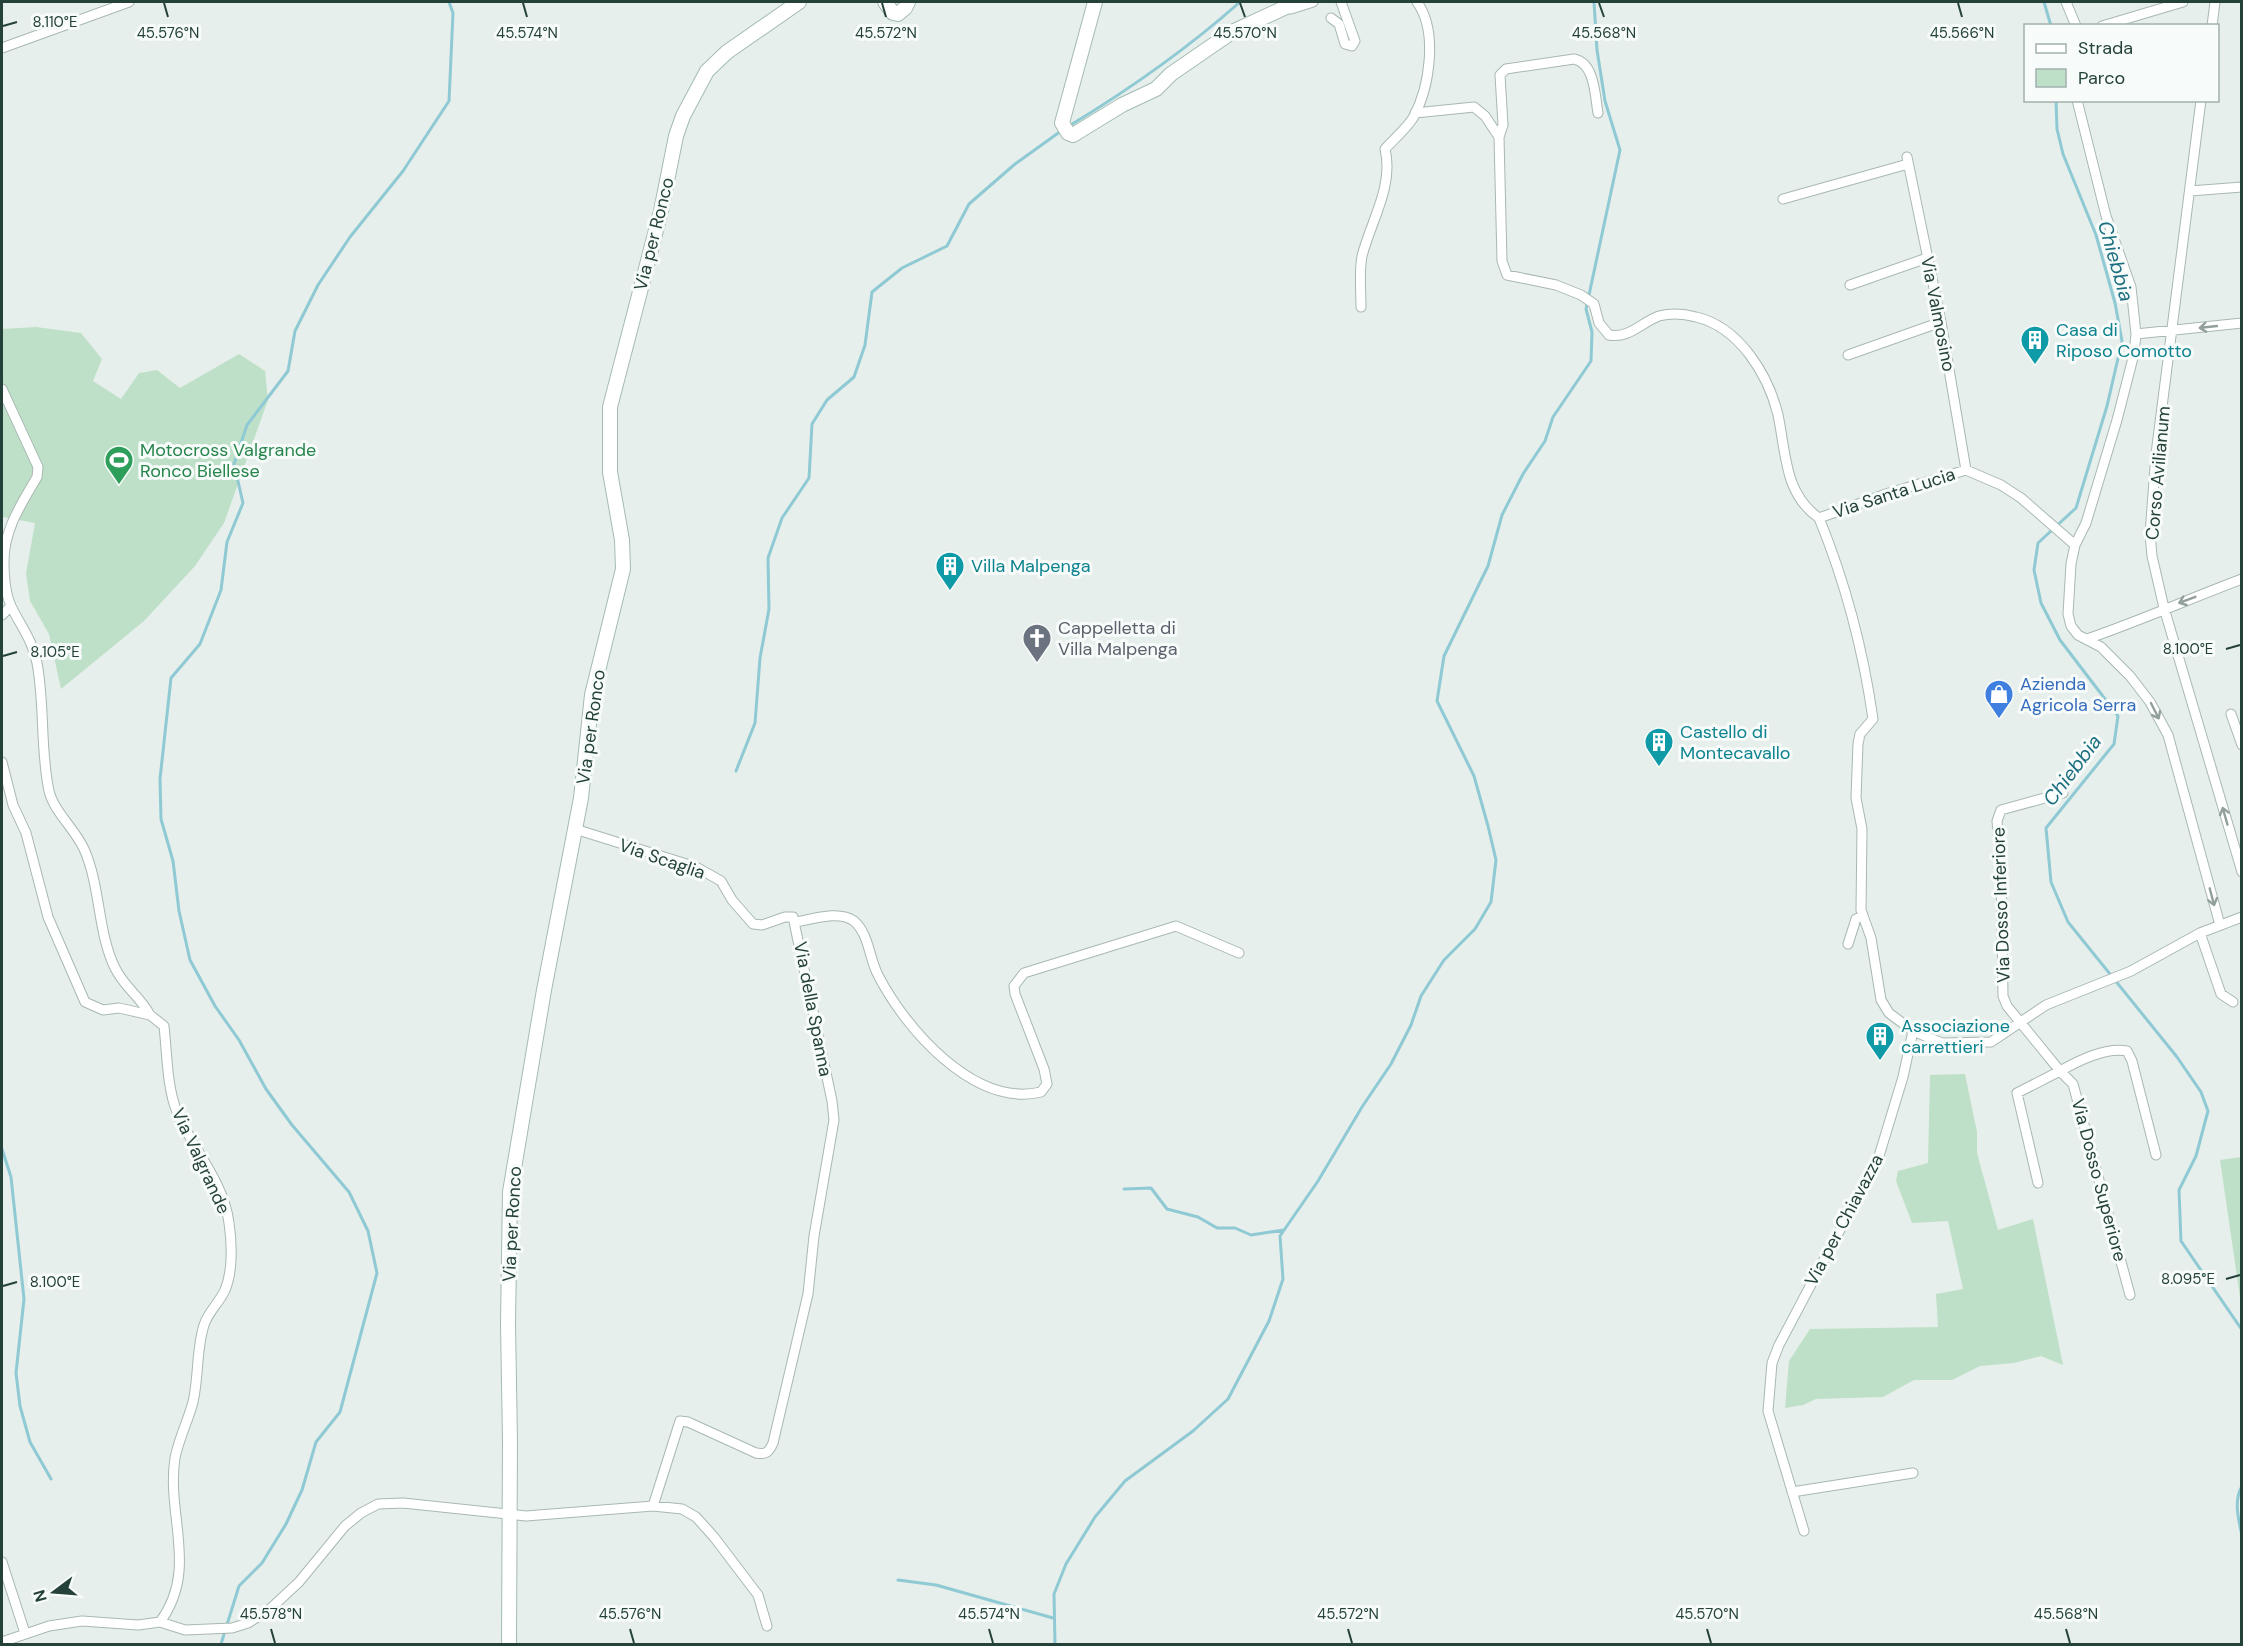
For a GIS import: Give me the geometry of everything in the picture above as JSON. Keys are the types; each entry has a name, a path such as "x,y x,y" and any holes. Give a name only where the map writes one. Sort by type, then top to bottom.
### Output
{"street":[{"path":"2,48 129,2"},
{"name":"Via per Ronco","path":"509,1644 510,1192 544,990 575,829 592,694 623,569 622,540 610,471 610,407 661,211 676,136 707,71 727,52 799,2"},
{"path":"885,2 893,13 898,14 908,2"},
{"path":"1095,2 1065,128 1078,134 1097,119 1156,89 1171,74 1232,32 1292,4 1292,9 1313,2"},
{"path":"1331,18 1339,24 1346,44 1352,45 1355,41 1341,2"},
{"path":"1361,307 1362,258 1379,210 1389,165 1385,149 1415,113 1430,55 1427,17 1417,2"},
{"path":"2066,2 2075,24"},
{"path":"2109,24 2183,2"},
{"path":"2212,24 2215,2"},
{"path":"1499,137 1503,125 1500,75 1506,69 1574,59 1581,60 1588,67 1598,113"},
{"path":"2078,102 2106,216 2131,287 2136,334 2134,354 2117,420 2086,524 2075,545 2071,564 2068,614 2071,626 2114,658 2130,676 2150,702 2168,735 2220,925"},
{"name":"Corso Avilianum","path":"2201,102 2174,330 2156,454 2150,534 2152,556 2164,608 2241,872"},
{"path":"1415,113 1474,107 1485,116 1499,137"},
{"name":"Via Santa Lucia","path":"1499,137 1504,270 1511,277 1556,285 1591,301 1599,323 1609,335 1629,333 1659,317 1678,314 1710,321 1742,344 1768,390 1777,413 1786,465 1797,496 1818,518 1889,492 1966,470 2001,485 2021,498 2075,545"},
{"name":"Via Valmosino","path":"1784,199 1908,161 1941,322 1966,470"},
{"path":"2190,191 2241,187"},
{"path":"1850,285 1927,258"},
{"path":"1848,355 1941,322"},
{"path":"2136,334 2241,323"},
{"path":"2,389 38,467 38,477 8,533 4,560 7,592 11,606 2,615"},
{"path":"1818,518 1839,567 1856,624 1873,719 1860,734 1858,744 1856,798 1862,829 1862,916 1871,938 1881,1000 1889,1013 1913,1031 1942,1043 1991,1042 2046,1005 2131,971 2200,933 2241,917"},
{"path":"2087,639 2144,619 2164,608 2241,579"},
{"name":"Via Valgrande","path":"11,606 28,635 37,661 50,792 84,850 95,890 103,934 115,970 129,988 140,997 150,1015 164,1026 170,1092 176,1111 222,1201 229,1221 230,1274 224,1291 205,1321 199,1342 193,1401 176,1454 172,1490 182,1562 169,1610 160,1622"},
{"path":"2231,714 2241,745"},
{"path":"2,762 13,805 26,833 48,917 85,1002 103,1010 119,1008 150,1015"},
{"name":"Via Dosso Inferiore","path":"2022,1023 2007,1006 2003,996 2001,865 1997,821 2001,810 2063,793"},
{"name":"Via Scaglia","path":"575,829 696,867 721,881 732,900 753,924 762,925 785,917 793,917 796,922"},
{"name":"Via della Spanna","path":"653,1506 680,1421 688,1422 763,1454 769,1451 776,1433 808,1294 814,1236 834,1120 796,922 838,915 853,920 862,930 876,971 886,991 915,1031 937,1054 970,1079 1007,1091 1031,1095 1041,1092 1047,1084 1044,1069 1015,994 1014,986 1024,973 1176,926 1239,953"},
{"path":"1848,944 1856,919 1862,916"},
{"path":"2200,933 2221,994 2233,1002"},
{"name":"Via Dosso Superiore","path":"2022,1023 2073,1084 2130,1295"},
{"name":"Via per Chiavazza","path":"1804,1531 1768,1411 1772,1364 1779,1344 1879,1156 1903,1077 1913,1031"},
{"path":"2038,1183 2017,1093 2075,1063 2102,1054 2127,1051 2132,1061 2156,1155"},
{"path":"1792,1492 1913,1473"},
{"path":"2,1642 50,1626 82,1621 138,1625 160,1622 185,1630 232,1628 248,1623 270,1609 299,1582 345,1526 378,1504 403,1503 526,1516 653,1506 681,1509 696,1517 758,1595 767,1626"},
{"path":"2,1562 25,1633"}],"green space":[{"name":"Motocross Valgrande Ronco Biellese","path":"36,327 81,333 102,359 93,381 121,399 139,373 157,370 180,388 239,354 265,371 268,400 224,523 195,566 144,621 61,689 49,634 30,601 26,573 35,523 2,517 2,329"},
{"path":"1965,1074 1977,1132 1977,1153 1998,1230 2033,1219 2063,1365 2041,1356 2014,1363 1980,1366 1952,1380 1914,1380 1883,1397 1816,1399 1803,1405 1785,1408 1789,1361 1810,1329 1938,1327 1936,1294 1963,1289 1948,1221 1912,1223 1896,1181 1898,1171 1928,1163 1930,1075"},
{"path":"2242,1157 2241,1304 2220,1160"}],"waterway":[{"path":"221,1644 239,1586 262,1563 286,1524 302,1490 316,1442 340,1412 377,1273 368,1231 349,1192 292,1125 266,1089 239,1040 215,1006 190,960 179,911 173,861 161,819 160,779 171,678 200,644 221,590 227,542 243,503 234,464 247,425 288,371 295,331 318,285 350,237 403,171 449,101 453,13 449,2"},
{"path":"1069,126 1158,68 1240,2"},
{"path":"1055,1644 1054,1594 1066,1564 1095,1517 1125,1481 1193,1431 1228,1399 1269,1321 1283,1279 1280,1236 1318,1181 1362,1107 1391,1064 1411,1025 1421,996 1444,960 1475,929 1491,902 1496,860 1488,826 1474,776 1437,701 1444,656 1488,566 1502,515 1523,474 1545,441 1553,417 1591,361 1592,332 1586,309 1620,150 1605,101 1597,50 1594,2"},
{"name":"Chiebbia","path":"2044,2 2050,24"},
{"name":"Chiebbia","path":"2056,102 2057,129 2063,154 2096,235 2115,303 2122,341 2107,406 2076,508 2038,543 2034,570 2041,603 2060,640 2118,716 2114,744 2046,828 2051,882 2068,922 2177,1057 2201,1092 2208,1111 2196,1156 2179,1190 2181,1241 2242,1330"},
{"path":"736,771 755,723 760,658 769,609 768,558 782,518 809,478 812,424 827,400 854,377 865,345 872,292 902,268 947,246 969,204 1015,164 1061,131"},
{"path":"2,1149 11,1177 24,1299 16,1373 20,1406 30,1442 51,1479"},
{"path":"1124,1189 1151,1188 1167,1209 1198,1217 1217,1228 1235,1228 1251,1235 1284,1230"},
{"name":"Chiebbia","path":"2242,1486 2237,1505 2242,1536"},
{"path":"898,1580 936,1585 1053,1618"}],"place":[{"name":"Casa di Riposo Comotto","path":"2035,366"},
{"name":"Motocross Valgrande Ronco Biellese","path":"119,486"},
{"name":"Villa Malpenga","path":"950,592"},
{"name":"Cappelletta di Villa Malpenga","path":"1037,664"},
{"name":"Azienda Agricola Serra","path":"1999,720"},
{"name":"Castello di Montecavallo","path":"1659,768"},
{"name":"Associazione carrettieri","path":"1880,1062"}]}
